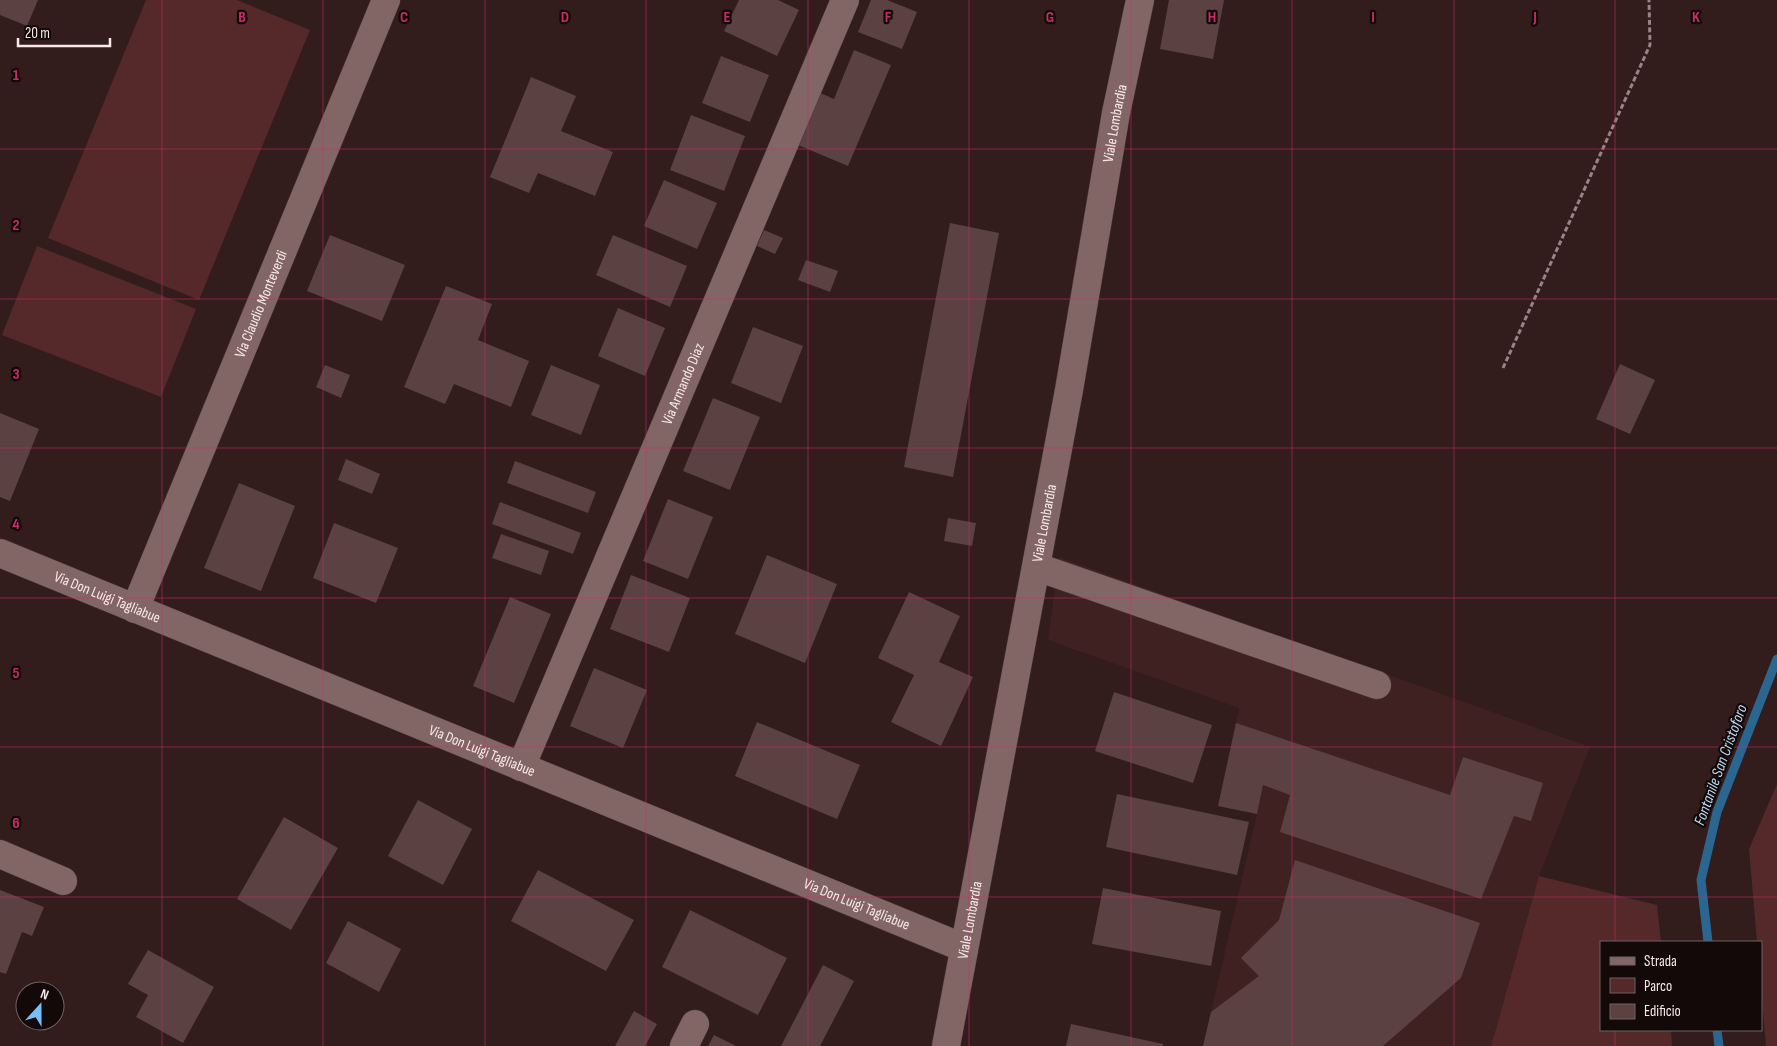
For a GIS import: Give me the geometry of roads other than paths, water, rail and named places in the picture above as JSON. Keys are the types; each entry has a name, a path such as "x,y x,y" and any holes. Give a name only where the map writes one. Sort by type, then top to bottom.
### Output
{"street":[{"name":"Via Claudio Monteverdi","path":"135,609 386,0"},
{"name":"Via Armando Diaz","path":"521,767 845,0"},
{"name":"Viale Lombardia","path":"946,1046 1037,567 1116,113 1140,0"},
{"name":"Via Don Luigi Tagliabue","path":"0,553 964,948"},
{"path":"1037,567 1377,685"},
{"path":"0,854 63,880"}],"waterway":[{"name":"Fontanile San Cristoforo","path":"1708,941 1701,880 1717,812 1777,659"},
{"name":"Fontanile San Cristoforo","path":"1717,1031 1719,1046"}]}
